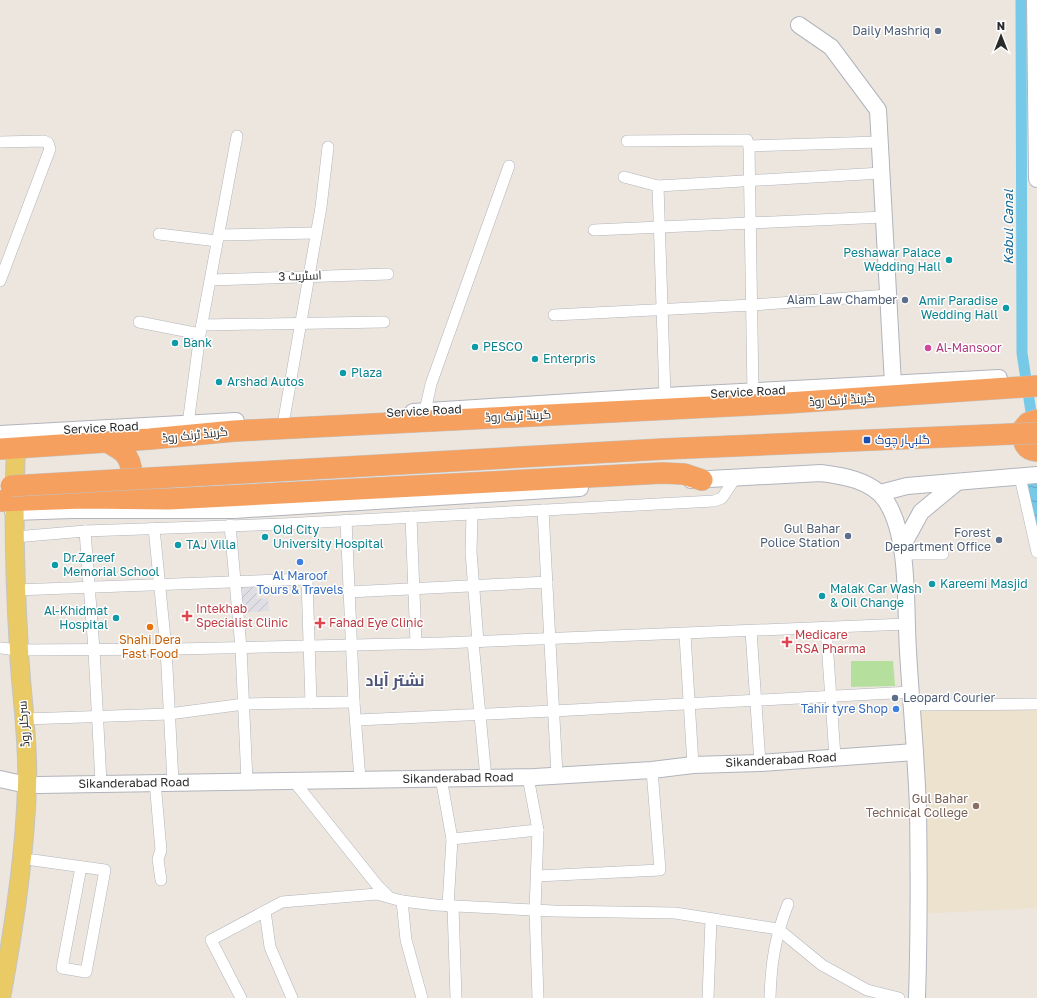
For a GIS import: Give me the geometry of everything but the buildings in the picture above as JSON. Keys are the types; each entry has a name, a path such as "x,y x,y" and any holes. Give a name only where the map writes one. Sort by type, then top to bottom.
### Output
{"highway":[{"name":"گرینڈ ٹرنک روڈ","path":"8,448 150,440 234,431 788,403 1023,384"},
{"path":"1037,420 1028,423 1022,430 1025,446 1028,450 1037,451"},
{"path":"7,500 664,449 1037,433"},
{"path":"150,440 144,451 139,474 146,493 155,499"},
{"path":"108,442 125,454 129,462 131,473 129,490 120,498"},
{"path":"7,500 83,498 155,499 662,473 684,474 702,480"}],"main road":[{"name":"سرکلر روڈ","path":"1,998 4,961 33,785 19,650 14,537 7,500 8,448"},
{"path":"8,998 33,860 33,785"}],"street":[{"path":"1035,0 1037,179"},
{"path":"799,24 832,48 878,110 893,384"},
{"path":"188,424 201,329 238,136"},
{"path":"626,141 747,140 749,146 750,180 753,392"},
{"path":"0,142 44,141 48,143 50,149 0,281"},
{"path":"749,146 880,142"},
{"path":"284,419 316,233 328,148"},
{"path":"425,411 431,384 509,166"},
{"path":"624,177 658,186 882,173"},
{"path":"658,186 665,396"},
{"path":"594,230 884,216"},
{"path":"159,234 218,238 316,233"},
{"name":"اسٹریٹ 3","path":"211,280 388,274"},
{"path":"554,315 752,305 888,295"},
{"path":"139,322 201,329 301,322 384,322"},
{"name":"Service Road","path":"0,434 893,384 1023,384 1037,376"},
{"path":"7,500 72,510 234,510 736,477 821,473 854,480 868,485 880,493 890,508 903,550 906,624 915,752 918,836 917,998"},
{"path":"880,493 907,486 1028,476 1037,552"},
{"path":"14,537 85,531 411,517 714,501 722,498 736,477"},
{"path":"903,550 921,512 956,483"},
{"path":"543,510 557,774"},
{"path":"472,514 471,552 475,586 480,714 486,778"},
{"path":"411,517 416,643"},
{"path":"346,520 354,702 357,720 360,779"},
{"path":"230,525 241,648 246,781"},
{"path":"154,528 166,649 174,782"},
{"path":"85,531 94,650 101,783"},
{"path":"903,550 943,554"},
{"path":"16,590 307,579 311,703"},
{"path":"349,592 547,582"},
{"path":"0,648 19,650 94,650 476,642 685,635 906,624"},
{"path":"826,628 835,757"},
{"path":"751,632 757,700 760,763"},
{"path":"685,635 693,765"},
{"path":"357,720 830,696 1037,704"},
{"path":"25,719 169,714 244,704 354,702"},
{"name":"Sikanderabad Road","path":"0,780 33,785 528,777 557,774 652,770 693,765 760,763 915,752"},
{"path":"536,876 660,870 652,770"},
{"path":"528,777 538,830 535,910 538,998"},
{"path":"441,778 452,839 450,906 456,998"},
{"path":"293,780 377,885 390,898"},
{"path":"155,782 161,850 158,859 161,880"},
{"path":"452,839 538,830"},
{"path":"33,860 105,870 86,972 62,968 81,867"},
{"path":"241,998 211,940 282,902 377,894 402,901 450,906 535,910 675,913 778,929 822,965 867,990 899,998"},
{"path":"402,901 406,940 422,998"},
{"path":"770,998 771,973 778,929 788,904"},
{"path":"265,911 270,947 292,998"},
{"path":"708,998 711,919"}],"shaded area":[{"path":"256,585 257,599 268,598 269,611 241,613 240,586"},
{"name":"Gul Bahar Technical College","path":"1037,704 1037,908 918,914 912,705"}],"green space":[{"path":"851,661 893,661 895,686 851,687"}],"water":[{"path":"1037,479 1037,538 1031,514 1027,480"}],"waterway":[{"name":"Kabul Canal","path":"1021,0 1022,353 1033,425"}],"place":[{"name":"Daily Mashriq","path":"938,31"},
{"name":"Peshawar Palace Wedding Hall","path":"949,260"},
{"name":"Alam Law Chamber","path":"905,300"},
{"name":"Amir Paradise Wedding Hall","path":"1006,308"},
{"name":"Bank","path":"175,343"},
{"name":"PESCO","path":"475,347"},
{"name":"Al-Mansoor","path":"928,348"},
{"name":"Enterpris","path":"535,359"},
{"name":"Plaza","path":"343,373"},
{"name":"Arshad Autos","path":"219,382"},
{"name":"گلبہار چوک","path":"867,440"},
{"name":"Gul Bahar Police Station","path":"848,536"},
{"name":"Old City University Hospital","path":"265,537"},
{"name":"Forest Department Office","path":"999,540"},
{"name":"TAJ Villa","path":"178,545"},
{"name":"Al Maroof Tours & Travels","path":"300,562"},
{"name":"Dr.Zareef Memorial School","path":"55,565"},
{"name":"Kareemi Masjid","path":"932,584"},
{"name":"Malak Car Wash & Oil Change","path":"822,596"},
{"name":"Intekhab Specialist Clinic","path":"187,616"},
{"name":"Al-Khidmat Hospital","path":"116,618"},
{"name":"Fahad Eye Clinic","path":"320,623"},
{"name":"Shahi Dera Fast Food","path":"150,627"},
{"name":"Medicare RSA Pharma","path":"787,642"},
{"name":"Leopard Courier","path":"895,698"},
{"name":"Tahir tyre Shop","path":"896,709"},
{"name":"Gul Bahar Technical College","path":"976,806"}],"district":[{"name":"نشتر آباد","path":"395,680"}]}
